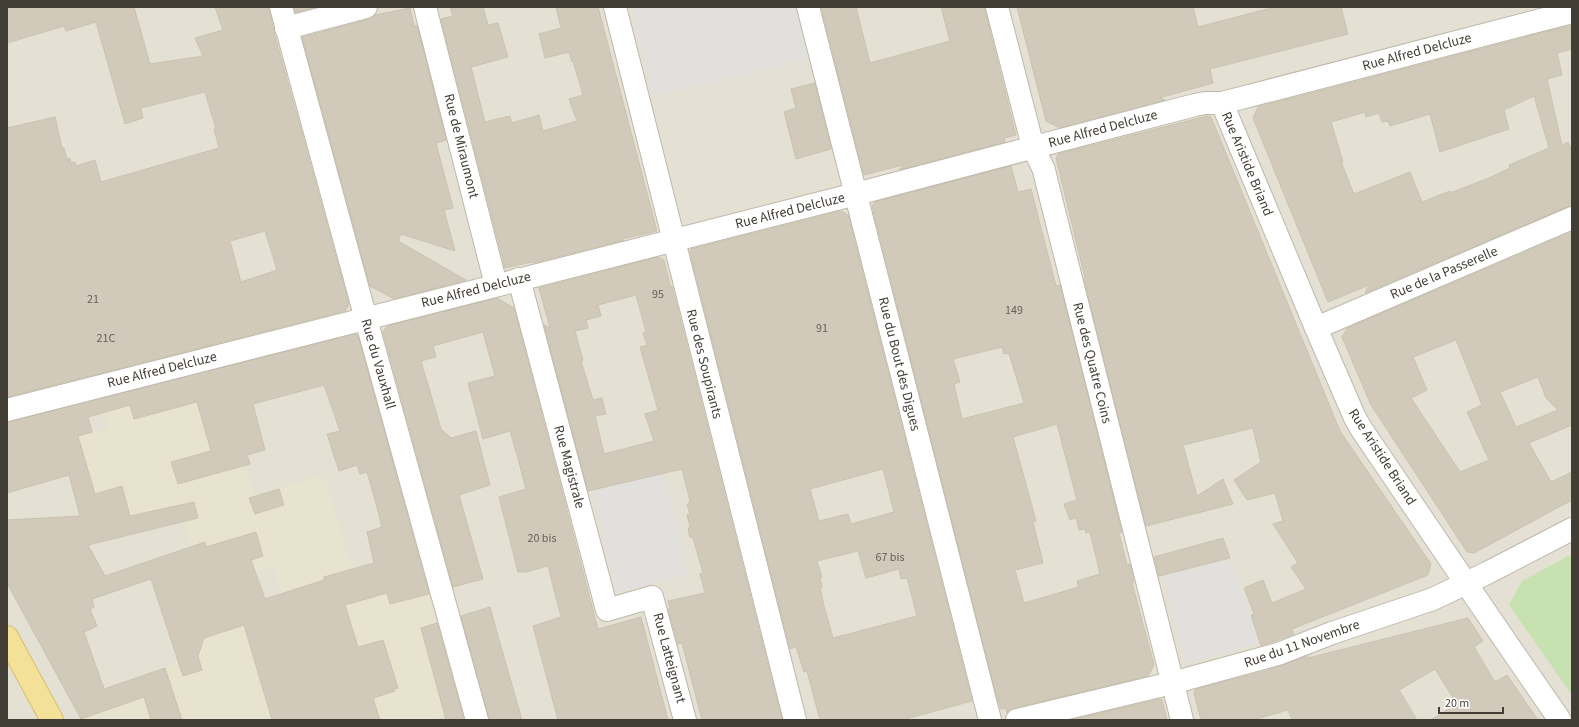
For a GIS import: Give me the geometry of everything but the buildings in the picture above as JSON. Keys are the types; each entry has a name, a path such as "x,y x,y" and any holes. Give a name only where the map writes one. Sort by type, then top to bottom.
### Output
{"main road":[{"path":"7,637 52,720"},
{"path":"7,666 36,720"}],"street":[{"name":"Rue du Vauxhall","path":"281,7 477,720"},
{"path":"286,28 366,7"},
{"name":"Rue de Miraumont","path":"425,7 496,285"},
{"name":"Rue des Soupirants","path":"615,7 795,720"},
{"name":"Rue du Bout des Digues","path":"808,7 990,720"},
{"name":"Rue des Quatre Coins","path":"997,7 1033,147 1045,176 1182,720"},
{"name":"Rue Alfred Delcluze","path":"7,410 856,194 1195,104 1222,103 1572,12"},
{"name":"Rue Aristide Briand","path":"1222,103 1349,407 1362,430 1560,720"},
{"name":"Rue de la Passerelle","path":"1316,328 1572,218"},
{"name":"Rue Magistrale","path":"519,279 606,610 652,597"},
{"name":"Rue du 11 Novembre","path":"1017,720 1172,683 1278,654 1332,633 1418,605 1466,584 1572,529"},
{"name":"Rue Latteignant","path":"652,597 685,720"}],"shaded area":[{"path":"7,7 1572,7 1572,720 7,720"},
{"path":"631,7 800,7 814,57 652,97"},
{"path":"216,367 254,495 324,475 352,569 417,553 461,712 430,720 81,720 70,700 198,656 203,643 202,639 244,625 291,626 274,566 203,590 181,505 103,522 78,436 109,428 101,397"},
{"path":"664,473 688,575 616,592 592,490"},
{"path":"1230,558 1260,642 1186,664 1163,575"}],"green space":[{"path":"1572,554 1572,695 1509,605 1522,581"}]}
